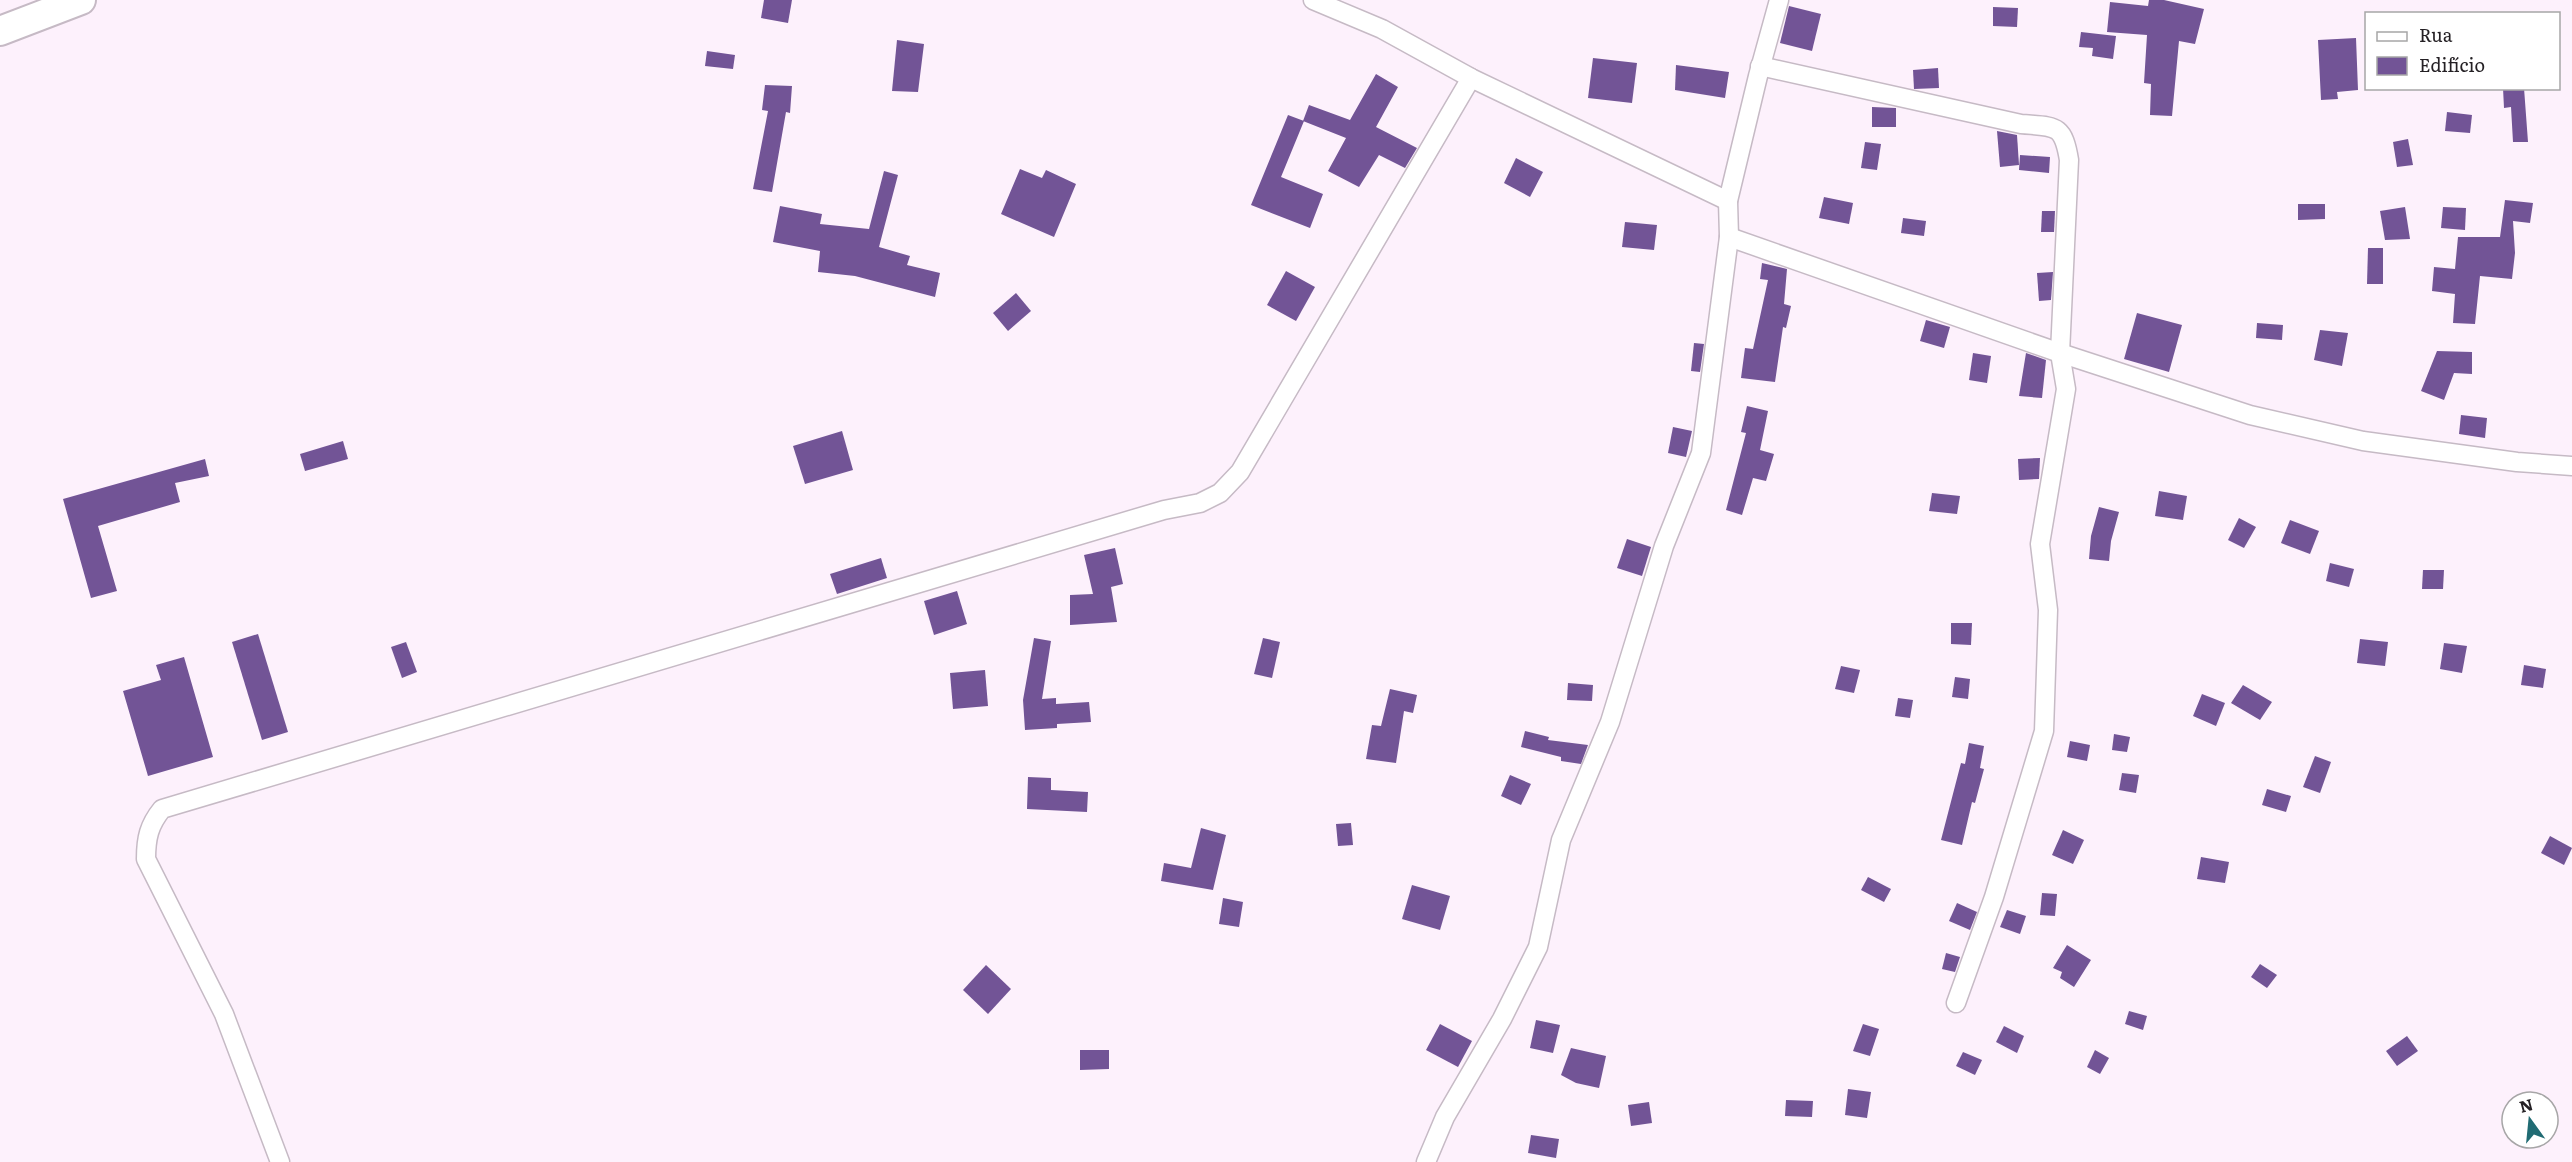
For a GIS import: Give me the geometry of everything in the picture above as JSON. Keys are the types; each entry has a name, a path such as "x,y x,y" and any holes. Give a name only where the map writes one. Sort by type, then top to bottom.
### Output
{"main road":[{"path":"0,31 81,0"}],"street":[{"path":"1313,0 1382,29 1471,78 1728,201"},
{"path":"1426,1162 1445,1117 1502,1019 1538,947 1561,840 1610,722 1664,546 1701,453 1729,237 1728,201 1760,66 1779,0"},
{"path":"1760,66 2021,124 2051,127 2061,132 2066,141 2068,160 2060,353 2066,389 2040,544 2049,610 2044,731 1994,897 1956,1003"},
{"path":"280,1162 224,1014 146,859 146,840 151,822 162,809 1164,510 1200,503 1220,494 1240,472 1471,78"},
{"path":"1729,237 2060,353 2250,414 2363,441 2517,462 2572,466"}],"building":[{"path":"764,0 792,0 788,23 761,18"},
{"path":"2149,0 2164,0 2204,9 2195,44 2179,41 2172,116 2150,115 2151,84 2144,83 2147,35 2107,32 2110,2 2148,6"},
{"path":"1789,6 1821,14 1812,51 1780,43"},
{"path":"1993,7 2018,8 2017,27 1993,26"},
{"path":"2081,32 2116,36 2113,59 2092,56 2093,48 2079,47"},
{"path":"2356,38 2358,90 2337,92 2338,99 2321,100 2318,40"},
{"path":"897,40 924,44 918,92 892,91"},
{"path":"707,51 735,55 733,69 705,66"},
{"path":"1593,58 1637,63 1632,103 1588,98"},
{"path":"1676,65 1729,72 1725,98 1675,90"},
{"path":"1938,68 1939,88 1914,89 1913,70"},
{"path":"1376,74 1398,87 1376,127 1417,148 1405,168 1379,155 1359,187 1328,171 1346,138 1303,121 1309,105 1350,120"},
{"path":"765,85 792,86 790,113 786,112 772,192 753,189 768,111 762,110"},
{"path":"2503,90 2524,90 2528,142 2513,142 2511,107 2504,108"},
{"path":"1872,107 1896,108 1896,127 1872,127"},
{"path":"2447,112 2472,115 2470,133 2445,131"},
{"path":"1288,115 1304,121 1281,177 1323,194 1310,228 1251,205"},
{"path":"1997,131 2017,135 2019,165 2000,167"},
{"path":"2408,139 2413,165 2397,167 2393,142"},
{"path":"1865,142 1881,144 1877,170 1861,168"},
{"path":"2020,155 2050,157 2049,173 2019,170"},
{"path":"1516,158 1543,172 1530,197 1504,183"},
{"path":"1020,169 1042,178 1046,170 1076,184 1054,237 1001,214"},
{"path":"884,171 898,175 879,247 910,256 907,265 940,273 935,297 855,276 818,272 820,251 773,242 780,206 822,214 820,224 869,229"},
{"path":"1824,197 1853,203 1849,224 1819,218"},
{"path":"2505,200 2533,203 2530,223 2513,221 2515,253 2512,279 2480,276 2475,324 2453,323 2455,294 2432,291 2434,267 2455,269 2458,237 2500,237"},
{"path":"2298,204 2325,204 2325,219 2298,220"},
{"path":"2405,207 2410,239 2385,240 2380,211"},
{"path":"2443,207 2466,208 2465,230 2441,228"},
{"path":"2042,211 2055,211 2054,232 2041,232"},
{"path":"1903,218 1926,221 1924,236 1901,233"},
{"path":"1625,222 1657,225 1654,250 1622,247"},
{"path":"2368,248 2383,248 2383,284 2367,284"},
{"path":"1762,263 1787,269 1784,304 1791,306 1786,328 1783,327 1775,382 1741,378 1745,348 1753,349 1768,280 1760,279"},
{"path":"1286,271 1315,287 1296,321 1267,305"},
{"path":"2053,272 2051,300 2039,301 2037,273"},
{"path":"1016,293 1031,311 1008,331 993,313"},
{"path":"2137,313 2182,325 2169,372 2124,359"},
{"path":"1926,320 1950,327 1944,348 1920,341"},
{"path":"2257,323 2283,325 2282,340 2256,338"},
{"path":"2320,330 2348,333 2342,366 2314,360"},
{"path":"1694,343 1704,344 1700,372 1691,371"},
{"path":"2437,351 2472,352 2472,374 2454,373 2444,400 2421,391"},
{"path":"1973,353 1991,356 1987,383 1969,380"},
{"path":"2026,353 2046,360 2042,398 2019,396"},
{"path":"1747,406 1768,411 1760,450 1774,454 1766,481 1753,478 1742,515 1726,510 1746,433 1741,432"},
{"path":"2461,415 2487,418 2485,438 2459,434"},
{"path":"1673,427 1692,431 1686,457 1668,453"},
{"path":"842,431 853,470 805,484 793,446"},
{"path":"343,441 348,459 305,471 300,454"},
{"path":"2040,458 2039,479 2019,480 2018,459"},
{"path":"205,459 209,476 175,483 180,502 98,526 117,591 91,598 63,499"},
{"path":"2159,491 2187,496 2183,520 2155,516"},
{"path":"1932,493 1960,496 1957,514 1929,511"},
{"path":"2099,507 2119,512 2111,541 2109,561 2089,559 2091,536"},
{"path":"2239,518 2256,527 2244,548 2228,540"},
{"path":"2290,520 2319,531 2310,554 2281,543"},
{"path":"1627,539 1651,547 1642,576 1617,568"},
{"path":"1115,548 1123,584 1111,587 1117,622 1070,625 1070,595 1093,594 1084,555"},
{"path":"881,558 887,578 837,594 830,574"},
{"path":"2330,563 2354,569 2349,587 2326,581"},
{"path":"2423,570 2444,570 2443,589 2422,589"},
{"path":"957,591 967,624 934,635 924,601"},
{"path":"1951,623 1972,623 1971,645 1951,644"},
{"path":"258,634 288,732 262,740 232,642"},
{"path":"1034,638 1051,641 1042,699 1056,698 1056,704 1089,702 1091,722 1057,724 1057,728 1025,730 1023,700"},
{"path":"1263,638 1280,642 1272,678 1254,674"},
{"path":"2360,639 2388,642 2385,666 2357,663"},
{"path":"406,642 417,672 402,678 391,647"},
{"path":"2444,643 2467,646 2462,673 2440,669"},
{"path":"184,657 213,757 148,776 123,691 161,680 156,665"},
{"path":"2524,665 2546,669 2543,688 2521,685"},
{"path":"1841,666 1860,670 1854,693 1835,689"},
{"path":"985,670 988,706 953,709 950,673"},
{"path":"1955,677 1970,679 1968,699 1952,697"},
{"path":"1568,683 1593,685 1592,701 1567,700"},
{"path":"2243,685 2272,702 2260,720 2231,703"},
{"path":"1390,689 1417,695 1413,713 1404,711 1396,763 1366,759 1372,725 1381,726"},
{"path":"2202,694 2225,703 2216,726 2193,716"},
{"path":"1898,698 1913,700 1910,718 1895,716"},
{"path":"1525,731 1549,737 1548,740 1588,745 1581,764 1561,761 1561,757 1521,747"},
{"path":"2114,734 2130,737 2127,752 2112,750"},
{"path":"2070,741 2090,745 2087,761 2067,757"},
{"path":"1969,743 1984,746 1980,768 1984,769 1975,803 1972,802 1962,845 1941,840 1961,763 1965,764"},
{"path":"2315,756 2331,762 2320,793 2303,787"},
{"path":"2122,773 2139,775 2136,793 2119,790"},
{"path":"1510,775 1531,784 1521,805 1501,796"},
{"path":"1028,777 1051,778 1051,790 1088,792 1087,812 1027,809"},
{"path":"2267,789 2291,796 2286,812 2262,805"},
{"path":"1351,823 1353,845 1338,846 1336,824"},
{"path":"1201,828 1226,835 1213,890 1161,881 1164,863 1191,868"},
{"path":"2063,830 2084,840 2073,864 2052,855"},
{"path":"2550,836 2572,848 2564,865 2541,853"},
{"path":"2201,857 2229,862 2225,883 2197,879"},
{"path":"1868,877 1891,889 1884,902 1861,890"},
{"path":"1412,885 1450,896 1440,930 1402,919"},
{"path":"2042,893 2057,894 2055,916 2040,915"},
{"path":"1223,898 1243,902 1239,927 1219,924"},
{"path":"1957,903 1977,912 1970,930 1949,921"},
{"path":"2007,910 2026,916 2020,934 2000,927"},
{"path":"2067,945 2091,960 2074,987 2060,978 2062,972 2053,968"},
{"path":"1946,953 1960,957 1955,972 1942,969"},
{"path":"2260,964 2277,975 2267,988 2251,977"},
{"path":"986,965 1011,989 988,1014 963,990"},
{"path":"2129,1011 2147,1016 2143,1030 2125,1024"},
{"path":"1536,1020 1560,1025 1553,1053 1530,1048"},
{"path":"1440,1024 1472,1041 1458,1067 1426,1050"},
{"path":"1863,1024 1879,1029 1870,1056 1853,1051"},
{"path":"2004,1026 2024,1036 2017,1053 1996,1042"},
{"path":"2407,1036 2418,1051 2397,1066 2386,1051"},
{"path":"1571,1048 1606,1056 1599,1088 1576,1083 1561,1075"},
{"path":"1080,1050 1109,1050 1109,1069 1080,1070"},
{"path":"2095,1050 2109,1058 2100,1074 2087,1067"},
{"path":"1963,1052 1982,1060 1975,1075 1956,1066"},
{"path":"1848,1089 1871,1092 1867,1118 1845,1115"},
{"path":"1786,1100 1813,1101 1812,1117 1785,1116"},
{"path":"1649,1102 1652,1123 1631,1126 1628,1105"},
{"path":"1531,1135 1559,1139 1556,1158 1528,1153"}]}
